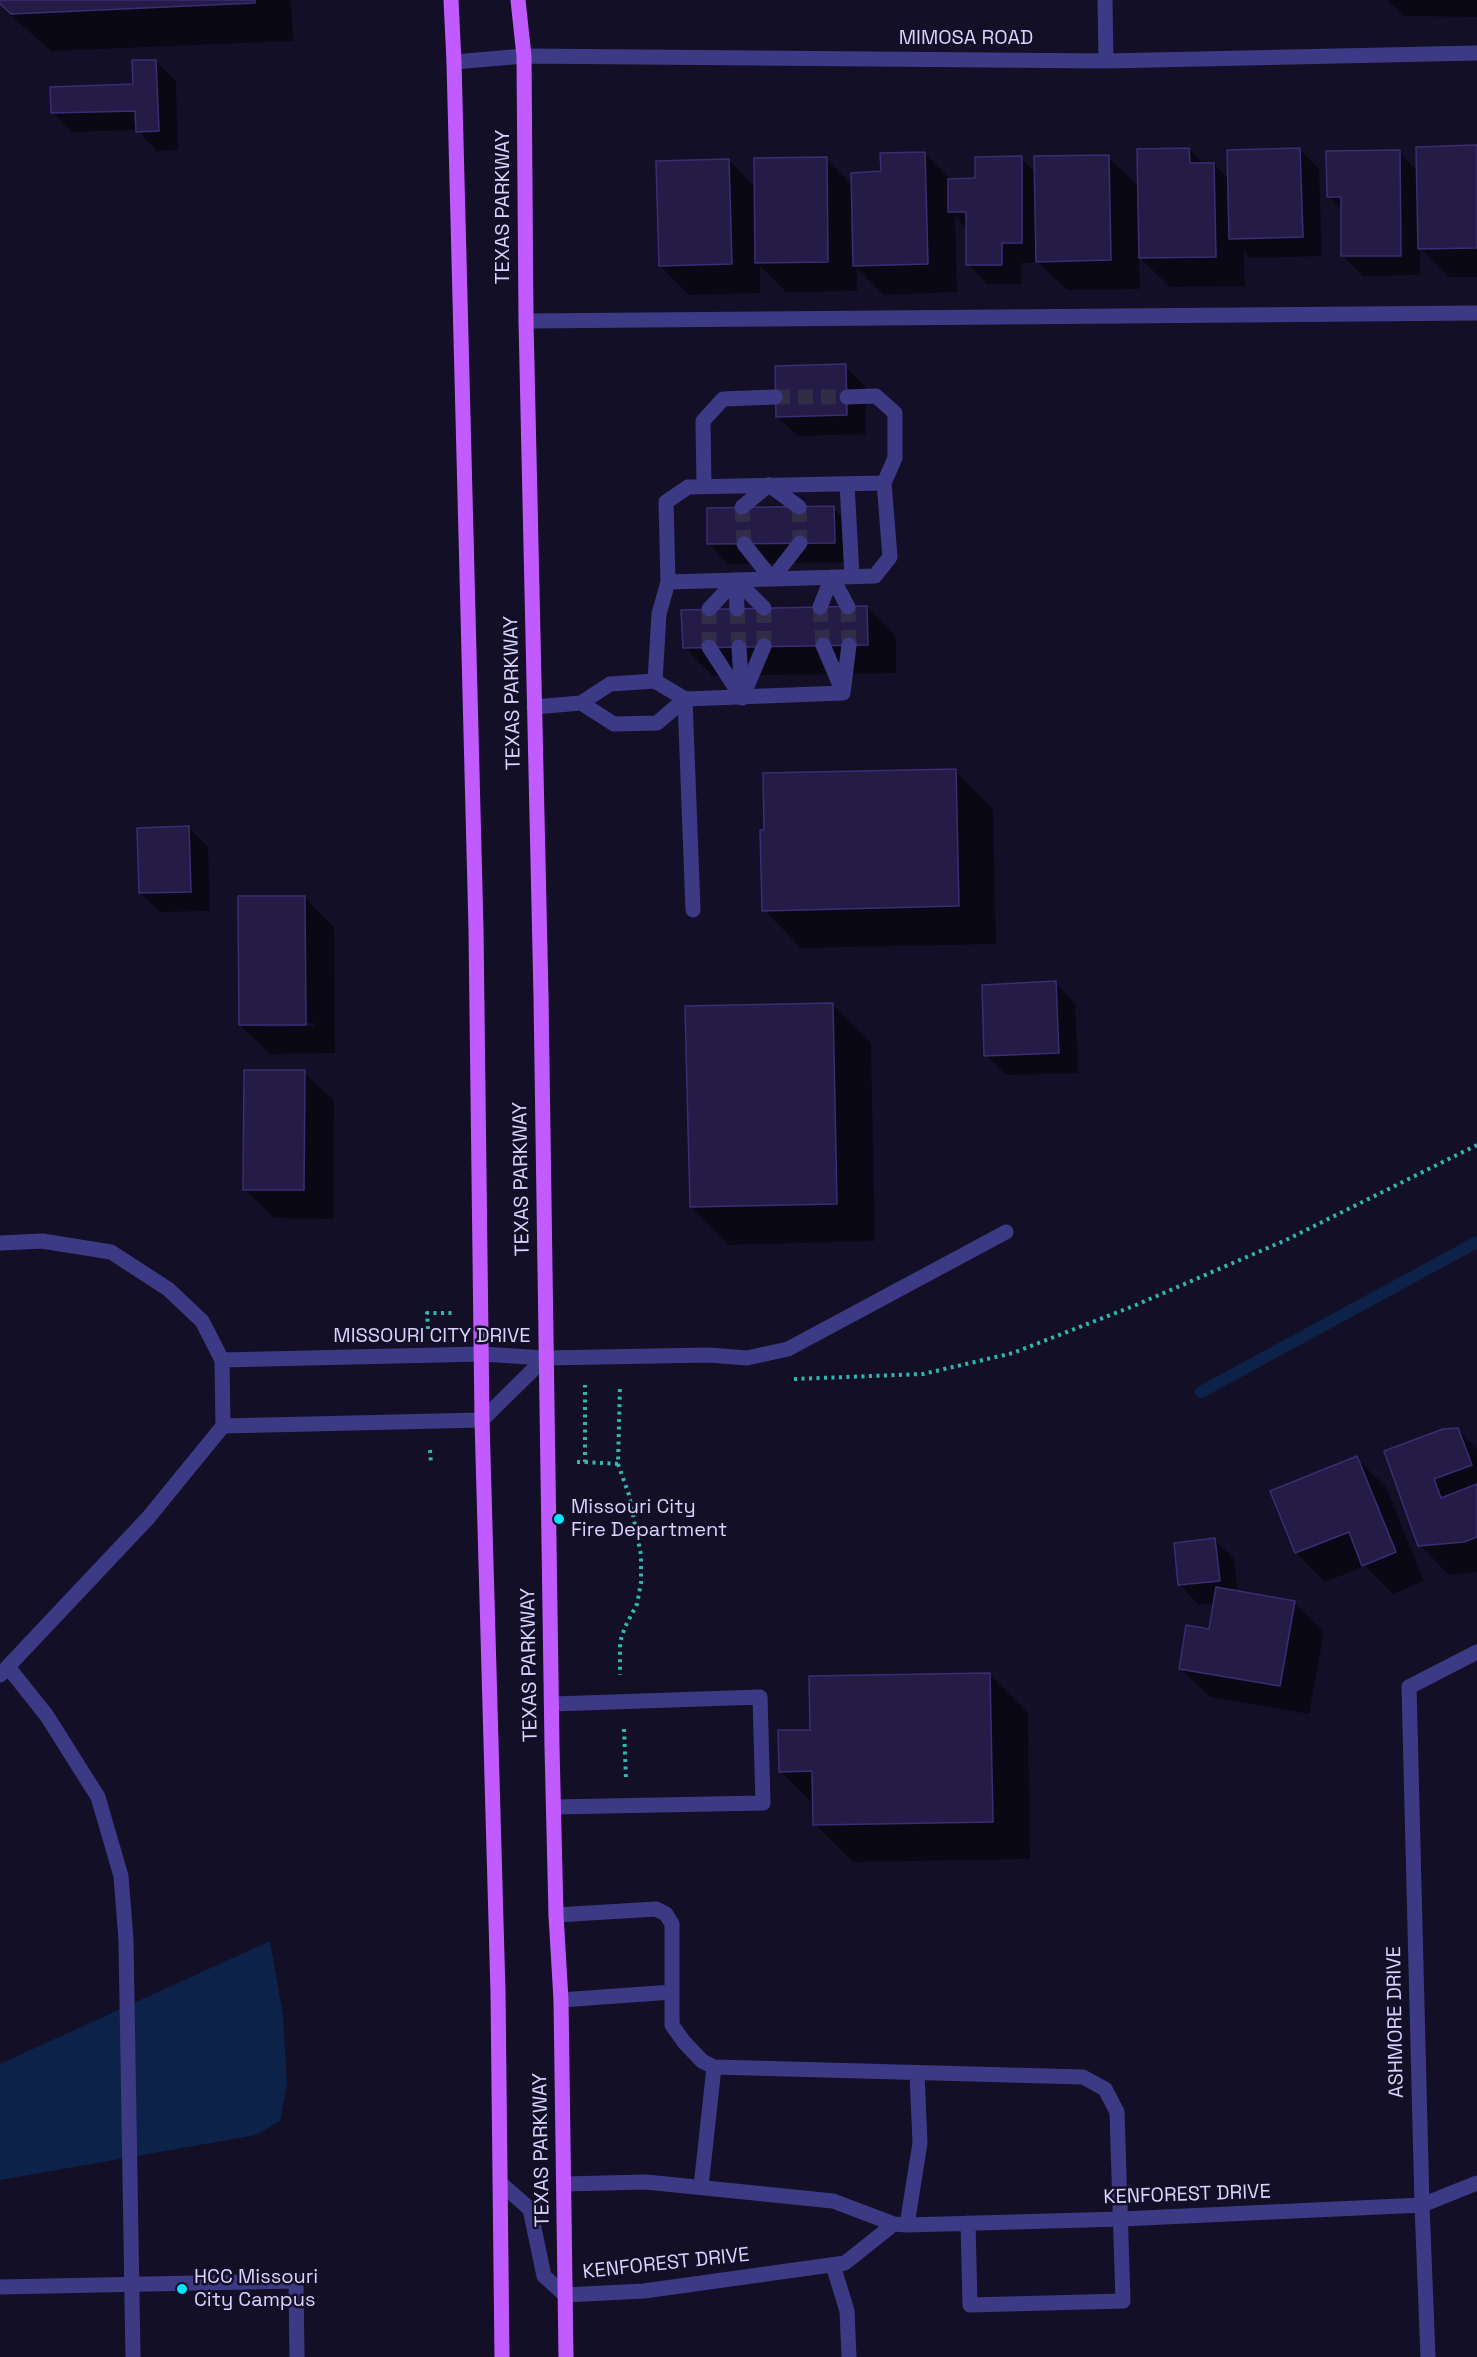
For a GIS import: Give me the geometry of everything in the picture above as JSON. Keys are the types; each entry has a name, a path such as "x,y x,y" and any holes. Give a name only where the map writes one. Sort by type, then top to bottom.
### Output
{"main road":[{"name":"TEXAS PARKWAY","path":"451,0 476,929 482,1420 498,1993 502,2357"},
{"name":"TEXAS PARKWAY","path":"518,0 524,56 526,321 556,1915 561,2000 566,2357"}],"street":[{"path":"1105,0 1106,61"},
{"name":"MIMOSA ROAD","path":"454,62 524,56 1106,61 1477,53"},
{"path":"526,321 1477,313"},
{"path":"668,582 875,576 890,557 884,483 895,458 895,413 876,396 847,396"},
{"path":"704,486 703,421 723,399 775,397"},
{"path":"654,681 658,614 668,582 666,502 688,487 884,483"},
{"path":"847,484 852,576"},
{"path":"742,507 769,485"},
{"path":"769,485 799,507"},
{"path":"772,579 800,543"},
{"path":"744,544 772,579"},
{"path":"820,607 832,577"},
{"path":"832,577 848,607"},
{"path":"736,580 764,608"},
{"path":"736,580 737,609"},
{"path":"709,609 736,580"},
{"path":"823,645 843,693"},
{"path":"843,693 849,645"},
{"path":"742,698 764,646"},
{"path":"709,647 742,698"},
{"path":"739,647 742,698"},
{"path":"534,707 581,703 610,684 654,681 685,699 843,693"},
{"path":"581,703 615,724 657,723 685,699"},
{"path":"685,699 693,909"},
{"path":"545,1358 709,1355 747,1358 788,1349 1006,1232"},
{"path":"0,1243 42,1241 111,1252 168,1289 202,1321 222,1360 223,1426 148,1518 4,1671 47,1716 98,1797 121,1876 126,1940 133,2357"},
{"name":"MISSOURI CITY DRIVE","path":"222,1360 482,1354 545,1358"},
{"name":"MISSOURI CITY DRIVE","path":"482,1420 545,1358"},
{"path":"223,1426 482,1420"},
{"name":"ASHMORE DRIVE","path":"1428,2357 1409,1687 1477,1652"},
{"path":"553,1704 760,1697 763,1803 554,1807"},
{"path":"556,1915 656,1909 666,1914 672,1924 672,2025 702,2061 714,2067 1083,2077 1105,2089 1117,2112 1123,2301 970,2305 968,2223"},
{"path":"561,2000 672,1992"},
{"path":"701,2187 714,2067"},
{"path":"901,2225 920,2143 917,2073"},
{"name":"KENFOREST DRIVE","path":"564,2184 646,2182 833,2200 901,2225 1121,2219 1422,2205 1477,2183"},
{"name":"KENFOREST DRIVE","path":"500,2183 530,2209 544,2276 565,2295 644,2291 845,2263 901,2225"},
{"path":"834,2265 847,2311 849,2357"},
{"path":"0,2287 296,2281 297,2357"}],"path":[{"path":"791,1379 923,1374 1013,1353 1136,1305 1286,1240 1477,1145"},
{"path":"428,1335 428,1313 453,1313"},
{"path":"620,1378 618,1464 629,1495 641,1555 641,1584 637,1604 620,1642 620,1680"},
{"path":"585,1381 585,1462"},
{"path":"430,1443 431,1464"},
{"path":"577,1462 618,1464"},
{"path":"624,1727 626,1780"}],"water":[{"path":"270,1941 283,2015 287,2084 280,2121 256,2135 0,2180 0,2064"}],"building":[{"path":"0,0 255,0 255,3 11,14 0,4"},
{"path":"132,60 156,60 159,131 136,132 135,111 51,113 50,87 133,84"},
{"path":"1477,145 1477,248 1418,249 1416,147"},
{"path":"1189,148 1190,163 1214,163 1216,257 1139,258 1137,149"},
{"path":"1300,148 1303,237 1229,239 1227,150"},
{"path":"1400,150 1401,256 1341,256 1341,197 1327,197 1326,151"},
{"path":"925,152 928,264 853,266 851,173 881,171 880,153"},
{"path":"1109,155 1111,260 1036,262 1034,156"},
{"path":"1022,156 1022,243 1002,243 1002,265 966,265 966,212 948,212 948,179 975,178 975,157"},
{"path":"827,157 828,262 755,263 754,158"},
{"path":"729,159 732,264 659,266 656,161"},
{"path":"846,364 847,415 776,417 775,366"},
{"path":"834,506 835,543 707,544 707,508"},
{"path":"867,606 868,645 683,648 681,610"},
{"path":"956,769 959,906 762,911 760,830 764,830 763,773"},
{"path":"189,826 191,892 139,893 137,828"},
{"path":"238,896 305,896 306,1025 239,1025"},
{"path":"1056,981 1059,1053 984,1056 982,985"},
{"path":"833,1003 837,1204 690,1207 685,1006"},
{"path":"244,1070 305,1070 304,1190 243,1190"},
{"path":"1458,1428 1472,1465 1434,1479 1441,1498 1477,1484 1477,1537 1464,1542 1418,1546 1384,1451 1443,1429"},
{"path":"1357,1456 1396,1552 1362,1566 1349,1532 1295,1553 1270,1491"},
{"path":"1215,1538 1220,1581 1178,1585 1174,1543"},
{"path":"1216,1587 1295,1601 1280,1686 1179,1669 1186,1625 1209,1629"},
{"path":"990,1673 993,1822 813,1825 812,1771 779,1772 778,1730 810,1730 809,1676"}],"waterway":[{"path":"1201,1392 1477,1242"}],"tunnel":[{"path":"775,397 847,397"},
{"path":"742,507 744,544"},
{"path":"799,507 800,543"},
{"path":"820,607 823,645"},
{"path":"848,607 849,645"},
{"path":"764,608 764,646"},
{"path":"709,609 709,647"},
{"path":"737,609 739,647"}],"place":[{"name":"Missouri City Fire Department","path":"559,1519"},
{"name":"HCC Missouri City Campus","path":"182,2289"}]}
